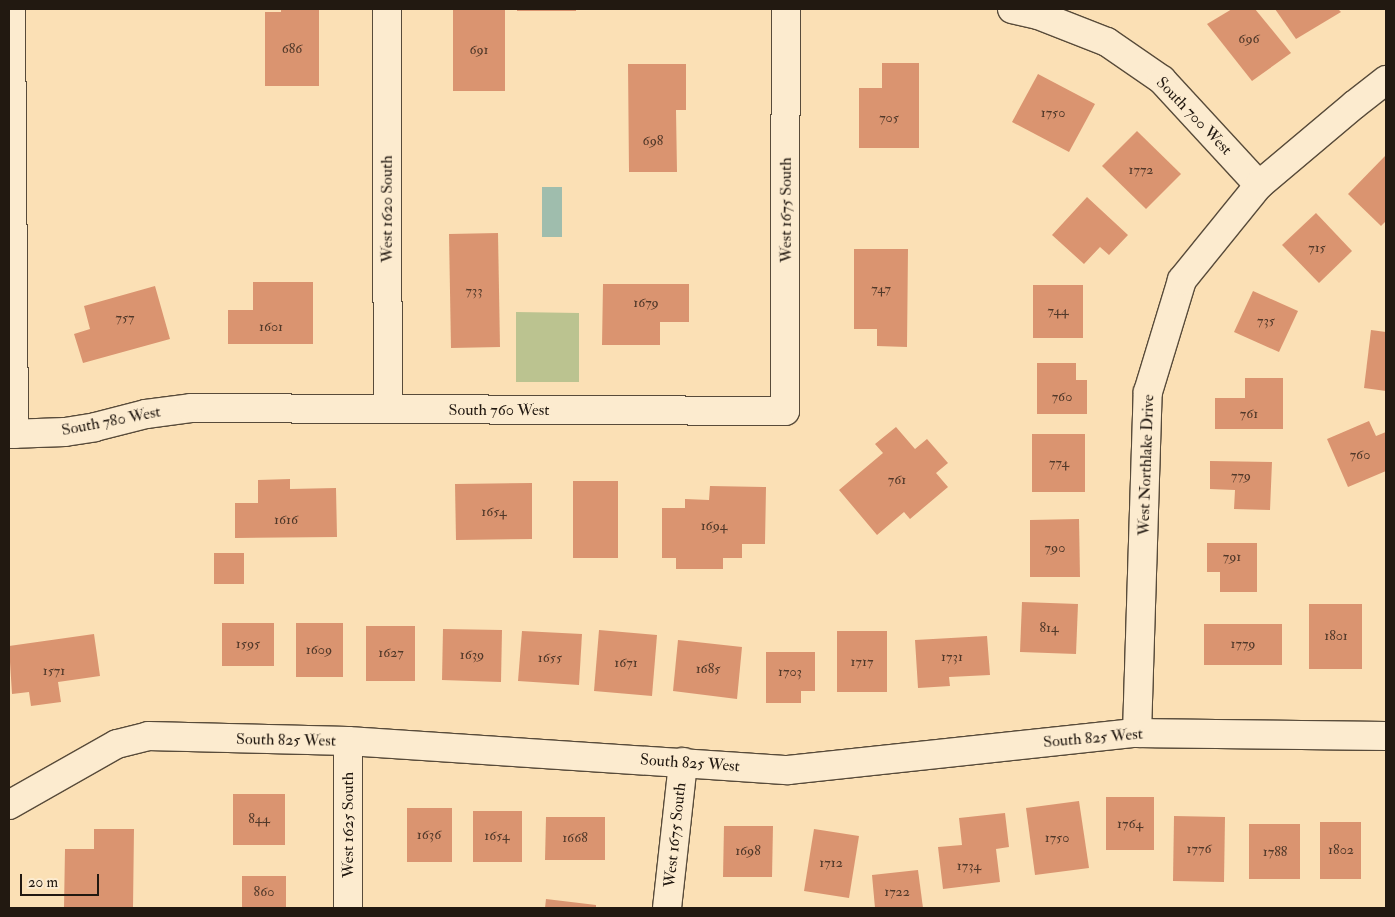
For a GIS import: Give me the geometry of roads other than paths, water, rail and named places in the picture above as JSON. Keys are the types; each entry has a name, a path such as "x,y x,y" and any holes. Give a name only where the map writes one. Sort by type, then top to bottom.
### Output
{"street":[{"path":"11,9 11,434"},
{"name":"West 1620 South","path":"386,9 388,409"},
{"name":"West 1675 South","path":"785,411 786,9"},
{"name":"South 700 West","path":"1012,9 1038,16 1107,42 1162,80 1259,185"},
{"name":"West Northlake Drive","path":"1137,733 1148,392 1182,280 1259,185 1386,80"},
{"name":"South 780 West","path":"11,434 65,432 169,410 214,408"},
{"name":"South 760 West","path":"214,408 785,411"},
{"name":"South 825 West","path":"9,805 117,744 148,736 348,741 788,770 1137,733 1386,736"},
{"name":"West 1625 South","path":"348,741 348,908"},
{"name":"West 1675 South","path":"667,908 683,762"}]}
